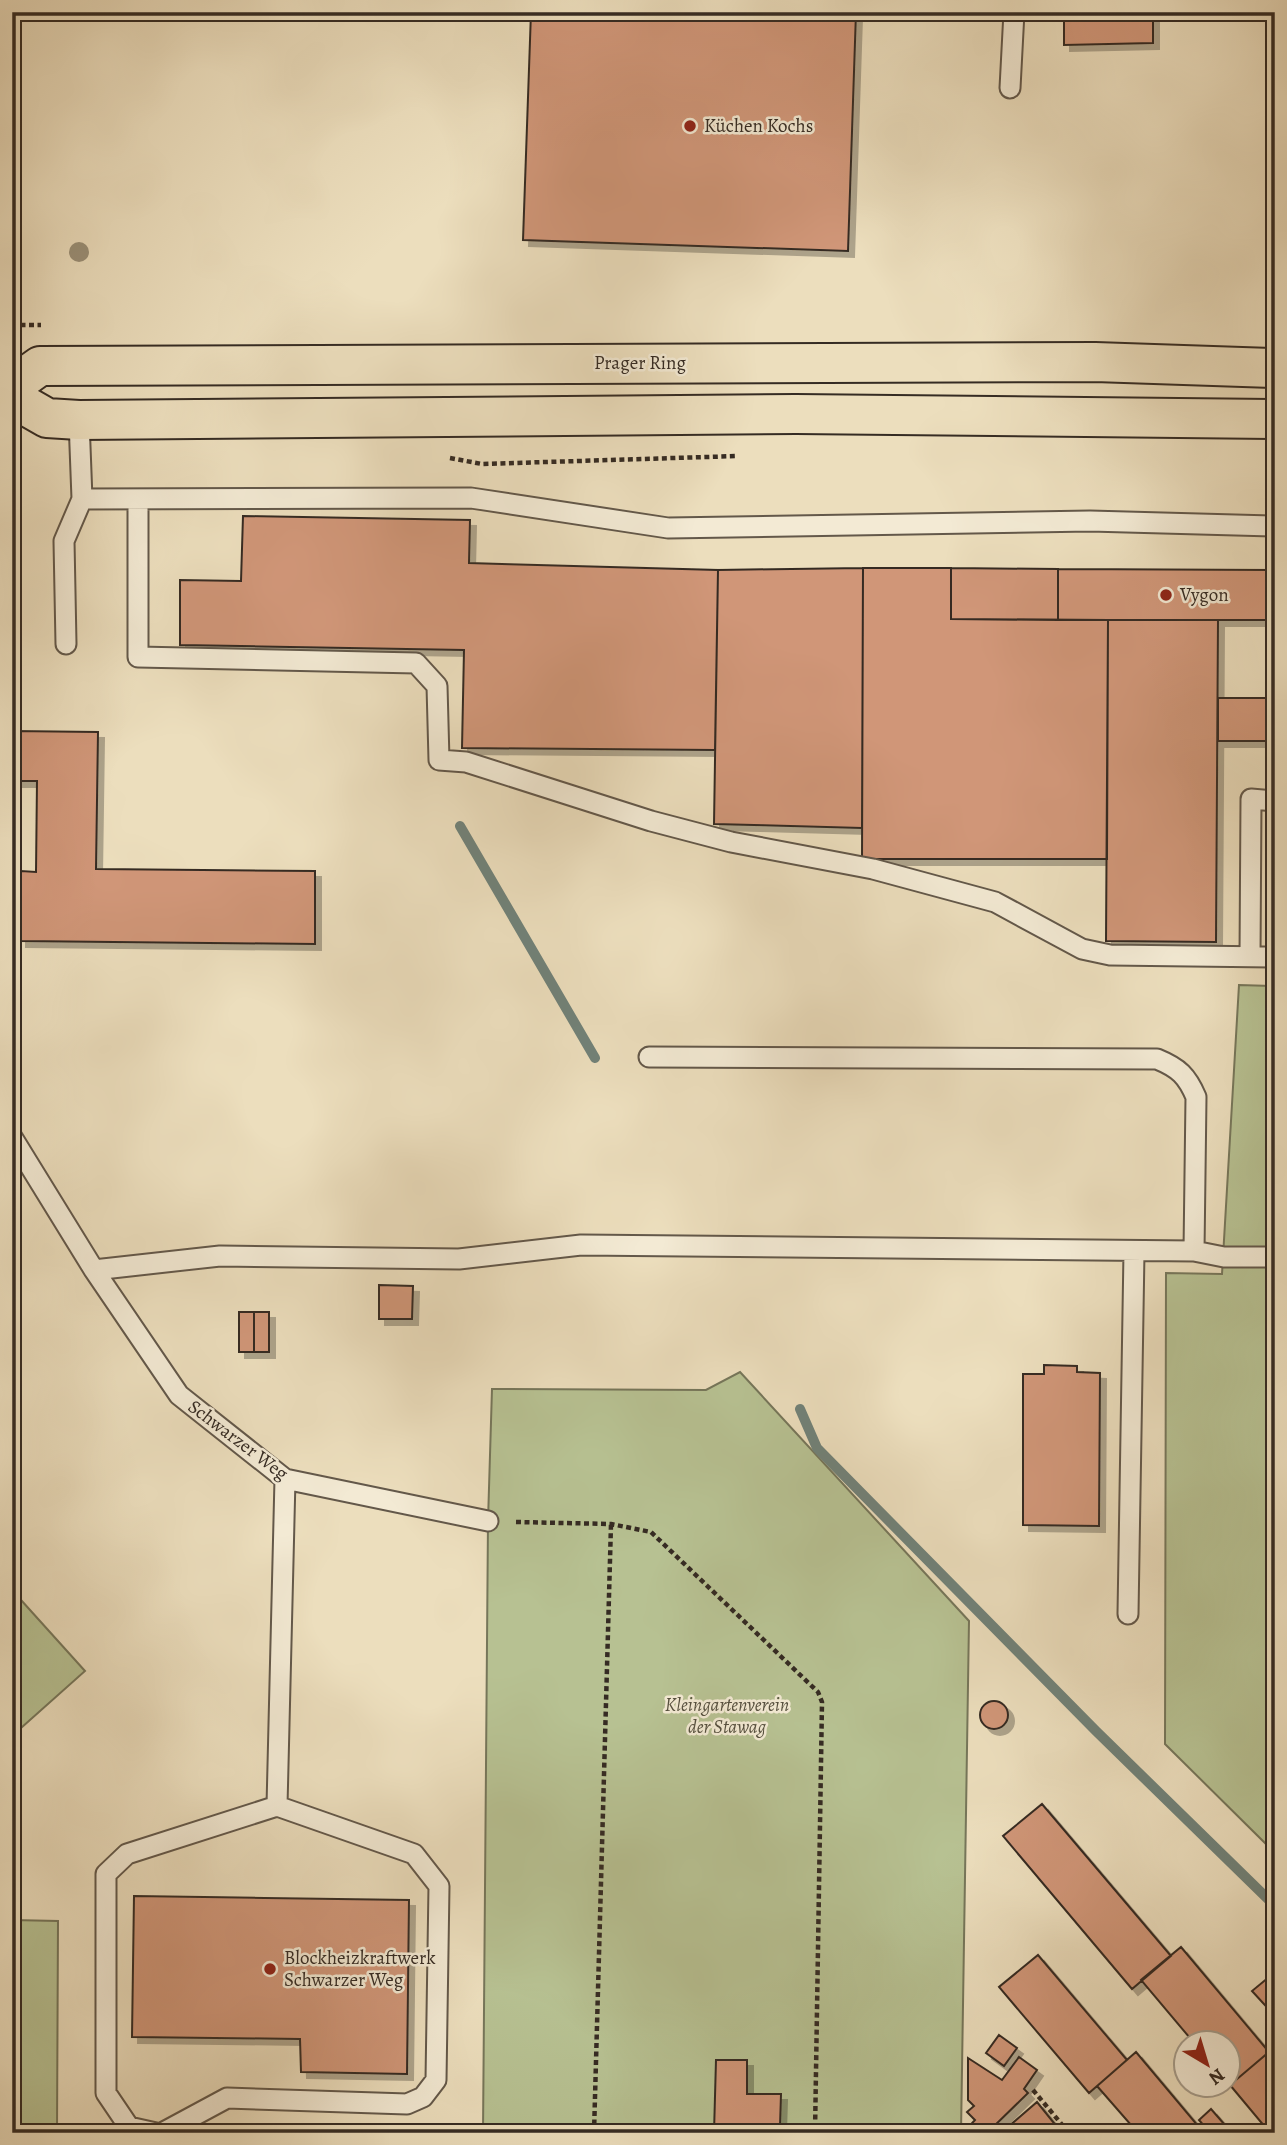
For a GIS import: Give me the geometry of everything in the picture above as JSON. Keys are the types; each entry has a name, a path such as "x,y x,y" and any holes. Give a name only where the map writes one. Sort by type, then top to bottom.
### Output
{"main road":[{"name":"Prager Ring","path":"12,386 40,366 1095,362 1275,369"},
{"path":"12,398 47,418 79,420 796,414 1275,419"}],"lane":[{"path":"1010,88 1014,12"},
{"path":"66,644 64,541 82,499 79,420"},
{"path":"82,499 471,498 668,528 1090,521 1275,526"},
{"path":"138,499 138,657 416,663 437,685 439,760 466,762 651,821 732,842 873,869 995,902 1082,949 1110,955 1275,957"},
{"path":"1250,956 1251,799 1275,801"},
{"path":"649,1057 1157,1059 1176,1067 1188,1077 1196,1097 1194,1251"},
{"name":"Schwarzer Weg","path":"12,1137 94,1270 178,1395 285,1479 488,1521"},
{"path":"94,1270 220,1256 459,1259 581,1245 1194,1251 1224,1258 1275,1257"},
{"path":"1128,1614 1134,1252"},
{"path":"277,1806 285,1479"},
{"path":"156,2133 128,2127 106,2093 106,1874 127,1854 277,1806 414,1854 439,1886 436,2080 423,2097 407,2105 227,2098 162,2133"}],"path":[{"path":"488,1521 638,1527 664,1541 818,1692 822,1702 815,2133"},
{"path":"594,2133 611,1524"},
{"path":"1033,2090 1069,2133"}],"green space":[{"path":"1239,985 1275,986 1275,1853 1165,1744 1166,1273 1222,1274"},
{"name":"Kleingartenverein der Stawag","path":"740,1372 969,1621 961,2133 483,2133 488,1521 492,1389 706,1390"},
{"path":"12,1590 85,1671 12,1736"},
{"path":"12,1920 58,1921 57,2133 12,2133"}],"building":[{"name":"Küchen Kochs","path":"531,12 856,12 848,251 523,240"},
{"path":"1064,12 1153,12 1153,43 1064,45"},
{"path":"243,516 470,520 469,563 718,570 715,750 462,748 464,650 180,645 180,580 241,581"},
{"path":"863,568 862,828 714,824 718,570"},
{"path":"863,568 951,568 951,619 1108,620 1107,859 862,859"},
{"path":"951,568 1058,569 1058,620 951,619"},
{"name":"Vygon","path":"1058,569 1275,570 1275,620 1058,620"},
{"path":"1108,620 1218,620 1216,942 1106,941"},
{"path":"1218,698 1275,698 1275,741 1218,741"},
{"path":"12,731 98,732 96,869 315,871 315,944 20,941 21,871 36,872 37,781 12,781"},
{"path":"379,1285 413,1286 412,1319 379,1319"},
{"path":"239,1312 254,1312 254,1352 239,1352"},
{"path":"254,1312 269,1312 269,1352 254,1352"},
{"path":"1044,1365 1077,1366 1077,1372 1100,1373 1099,1526 1023,1525 1023,1374 1044,1374"},
{"path":"994,1701 1004,1705 1008,1715 1004,1725 994,1729 984,1725 980,1715 984,1705"},
{"path":"1042,1804 1171,1956 1132,1989 1003,1836"},
{"name":"Blockheizkraftwerk Schwarzer Weg","path":"134,1896 409,1900 407,2074 301,2072 300,2039 132,2037"},
{"path":"1181,1947 1269,2052 1242,2075 1242,2030 1183,2030 1141,1980"},
{"path":"1038,1955 1127,2060 1089,2093 999,1987"},
{"path":"1275,1972 1275,2016 1252,1991"},
{"path":"999,2035 1017,2048 1004,2066 986,2053"},
{"path":"1136,2052 1172,2095 1172,2100 1176,2100 1204,2133 1138,2133 1097,2086"},
{"path":"1269,2052 1275,2059 1275,2133 1270,2133 1242,2099 1242,2075"},
{"path":"1019,2057 1037,2070 1024,2089 1028,2093 987,2133 963,2133 975,2120 967,2112 974,2106 968,2100 968,2058 1002,2080"},
{"path":"716,2060 747,2060 747,2094 781,2094 780,2126 766,2126 766,2133 714,2133"},
{"path":"1037,2102 1062,2133 1001,2133"},
{"path":"1211,2109 1232,2133 1210,2133 1199,2120"}],"waterway":[{"path":"460,826 595,1058"},
{"path":"800,1409 817,1448 1096,1731 1275,1906"}],"place":[{"name":"Küchen Kochs","path":"690,126"},
{"name":"Vygon","path":"1166,595"},
{"name":"Blockheizkraftwerk Schwarzer Weg","path":"270,1969"}]}
